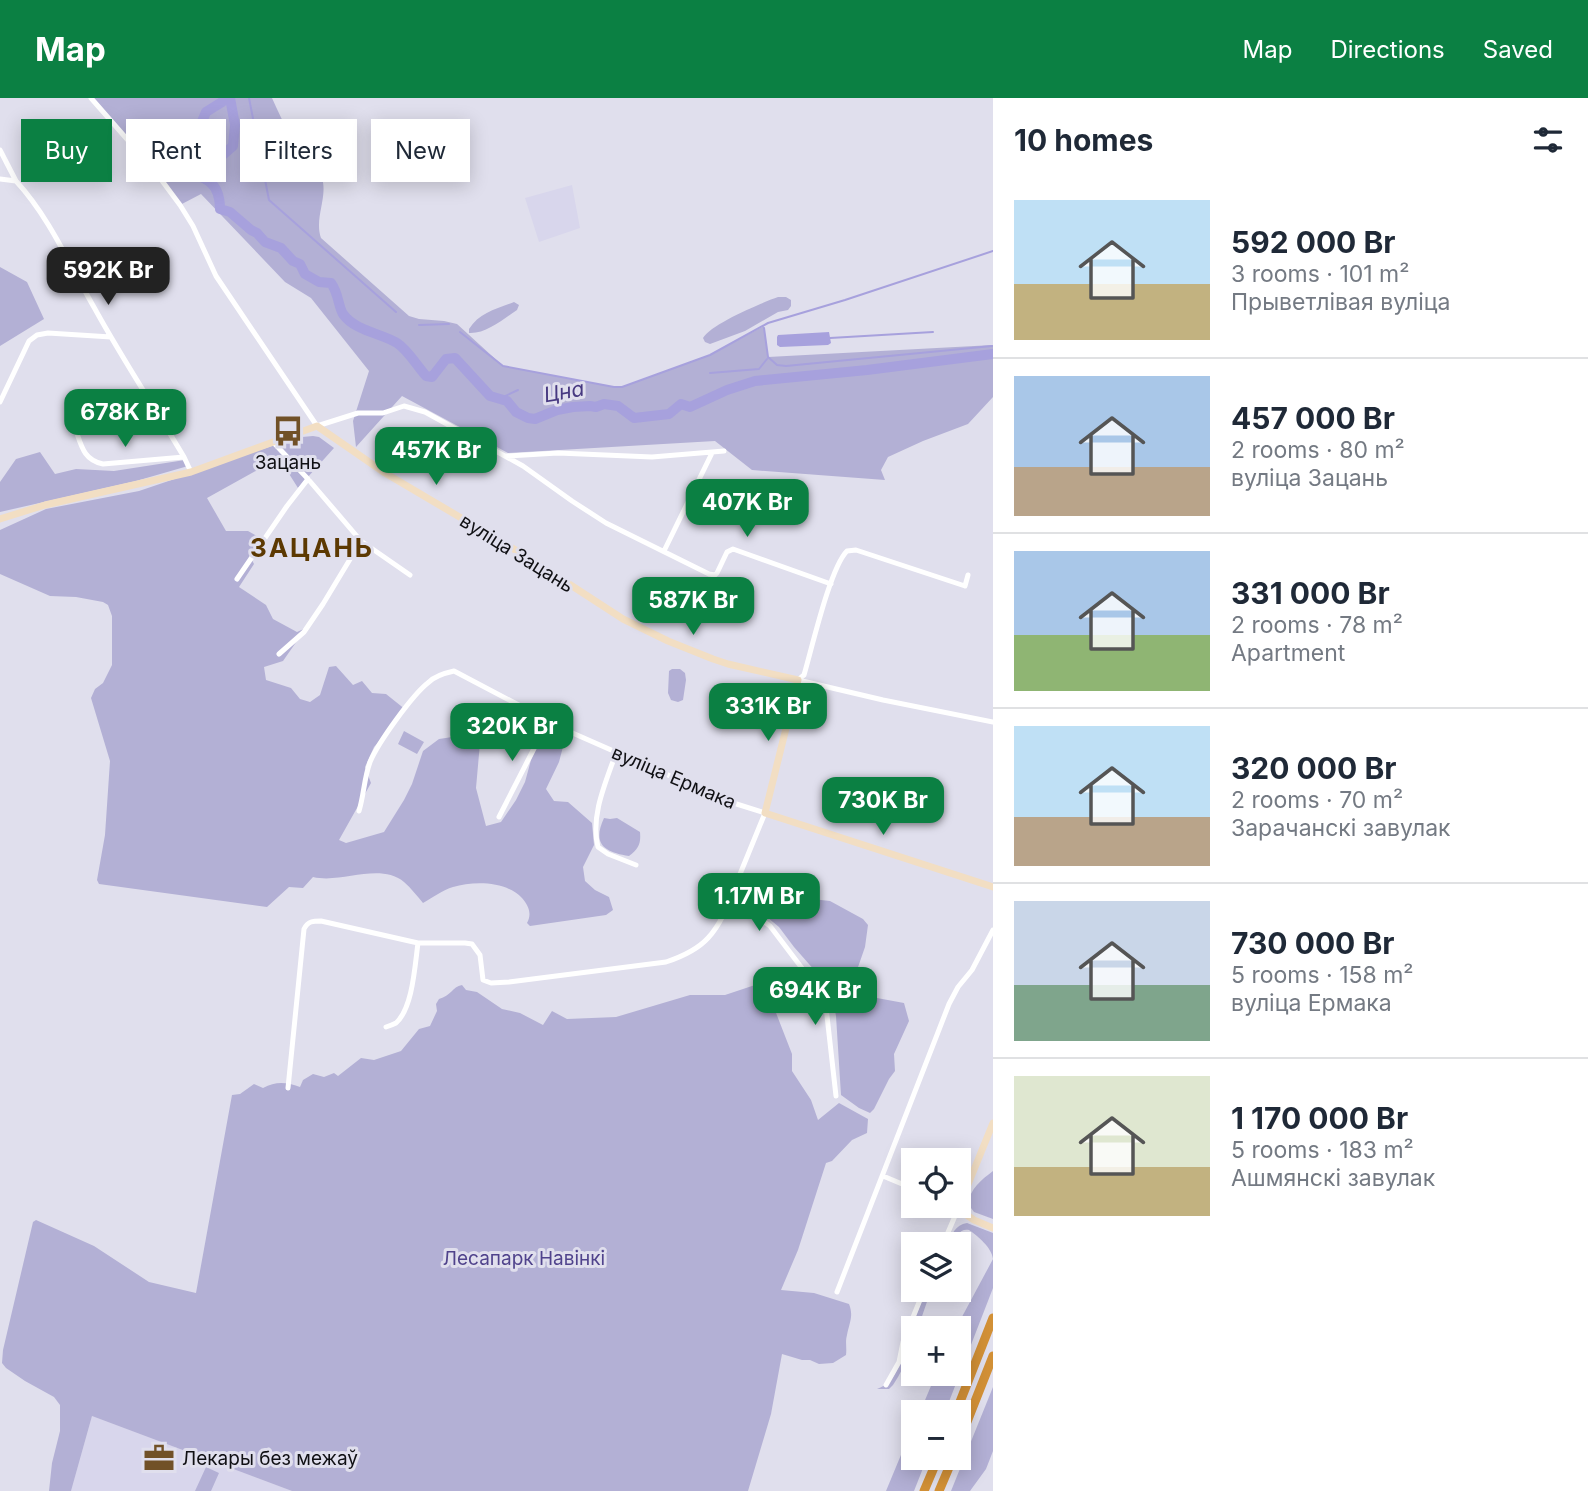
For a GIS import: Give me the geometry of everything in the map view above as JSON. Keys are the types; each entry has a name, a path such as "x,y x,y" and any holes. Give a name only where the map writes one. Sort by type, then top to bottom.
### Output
{"highway":[{"path":"961,1400 992,1321 993,1311"},
{"path":"971,1412 993,1356"},
{"path":"925,1491 933,1470"},
{"path":"939,1491 948,1470"}],"street":[{"name":"вуліца Зацань","path":"91,98 174,195 193,226 216,276 317,426 385,473 529,558 623,619 668,641 736,666 993,722"},
{"path":"0,150 16,181 29,195 58,241 191,472"},
{"path":"0,179 16,181"},
{"path":"0,402 29,341 35,337 42,333 54,333 111,337"},
{"path":"0,519 45,505 191,472 358,413 383,413 404,406 425,412 506,456 606,523 709,574 715,575 727,552 733,549 831,584"},
{"path":"74,425 85,455 92,462 103,464 184,457"},
{"path":"273,442 361,541 410,575"},
{"path":"506,456 558,453 652,457 724,451"},
{"path":"664,551 712,453"},
{"path":"237,579 308,479"},
{"path":"279,654 304,632 361,541"},
{"path":"288,1088 304,929 310,922 321,921 418,943 472,944 480,955 483,980 491,983 666,962 681,957 700,945 718,925 765,813 799,680 804,675 831,584 843,555 848,550 853,550 965,586 968,575"},
{"name":"вуліца Ермака","path":"359,811 364,781 374,753 405,709 430,680 454,671 548,721 727,801 993,887"},
{"path":"499,817 548,721"},
{"path":"615,752 594,833 598,847 636,865"},
{"path":"728,904 755,915 770,926 817,988 825,1007 836,1096"},
{"path":"837,1292 950,1003 958,987 972,970 993,930"},
{"path":"386,1027 395,1024 410,996 418,943"},
{"path":"971,1172 993,1123"},
{"path":"883,1176 901,1184"},
{"path":"971,1218 993,1228"},
{"path":"886,1385 897,1367 903,1342 918,1302"}],"shaded area":[{"path":"572,185 580,228 539,242 525,198"},
{"path":"829,332 831,343 828,345 777,345 778,335"},
{"path":"92,1416 292,1491 71,1491"}],"green space":[{"path":"91,98 272,98 282,119 240,119 240,182 322,182 319,223 321,238 409,316 457,324 503,366 622,387 710,355 764,326 768,357 993,345 993,397 968,424 888,457 881,470 885,480 752,470 715,441 508,453 402,396 356,447 353,421 369,371 311,298 285,282 201,194 180,205 161,182 226,182 226,119 126,119 126,140 112,123 112,119 108,119"},
{"path":"0,267 27,282 44,319 0,346"},
{"path":"778,297 791,300 788,310 778,312 745,331 710,344 705,342 703,338 708,332 737,314"},
{"path":"514,302 519,305 517,310 488,329 469,333 469,329 483,315"},
{"path":"319,437 334,448 298,488 279,458 207,498 226,531 248,531 264,540 251,558 254,564 239,587 266,605 273,619 297,632 306,628 283,661 264,667 266,680 291,688 300,699 310,702 320,695 329,667 336,666 353,685 362,681 372,693 386,694 406,710 374,747 365,767 371,783 339,840 346,843 384,832 412,784 423,751 439,739 459,736 480,743 476,788 486,826 501,822 516,800 540,742 564,743 559,762 546,789 554,801 568,802 592,823 594,845 583,867 585,881 609,897 613,910 606,915 530,926 527,923 529,910 522,898 499,885 461,885 445,890 423,903 412,889 394,876 372,873 336,878 313,877 303,888 289,887 267,907 99,884 97,880 105,835 110,761 91,698 112,665 112,616 108,605 103,602 50,596 0,574 0,530 46,509 139,491 275,445"},
{"path":"40,452 55,474 76,469 114,471 185,460 188,466 136,481 0,512 0,482 16,459"},
{"path":"680,669 685,673 683,700 678,702 671,700 668,693 669,671"},
{"path":"404,731 424,742 417,754 398,744"},
{"path":"604,818 617,818 640,832 639,846 629,856 613,852 603,845 599,834"},
{"path":"776,895 830,901 863,919 868,925 865,947 857,970 857,990 877,998 904,1003 909,1021 894,1054 895,1071 870,1113 841,1095 836,1016 831,989 779,927 767,917 774,910"},
{"name":"Лесапарк Навінкі","path":"764,982 792,1054 792,1071 811,1100 818,1120 839,1103 868,1119 867,1133 852,1140 832,1161 826,1163 798,1250 781,1290 814,1293 849,1304 851,1316 846,1338 846,1355 833,1363 819,1364 782,1354 771,1414 748,1491 292,1491 92,1416 71,1491 49,1491 60,1431 60,1405 54,1397 25,1381 2,1363 33,1222 36,1220 94,1246 149,1282 196,1293 232,1095 240,1094 254,1084 263,1088 281,1083 300,1087 303,1080 313,1074 324,1077 334,1073 338,1076 361,1058 374,1060 401,1051 419,1029 430,1026 439,999 462,985 466,990 477,992 502,1009 520,1013 543,1025 552,1011 567,1019 616,1017 690,995 725,995"},
{"path":"993,1171 993,1219 974,1212 971,1208 971,1195 980,1181"},
{"path":"967,1223 993,1233 993,1259 987,1247 969,1230 954,1232"},
{"path":"993,1259 993,1288 971,1345 971,1316 962,1316"},
{"path":"921,1302 927,1302 922,1316 916,1316"},
{"path":"901,1359 901,1371 893,1385 889,1389 877,1389 890,1380"},
{"path":"931,1386 955,1386 950,1400 925,1400"},
{"path":"993,1387 993,1451 986,1469 970,1491 951,1491 959,1470 971,1470 971,1441"},
{"path":"901,1455 901,1470 922,1470 914,1491 886,1491"},
{"path":"206,1467 219,1473 211,1491 195,1491"}],"waterway":[{"name":"Цна","path":"224,98 206,112 201,124 178,136 174,158 182,171 210,182 217,192 220,209 230,212 265,242 281,248 293,261 300,264 305,274 319,282 331,283 341,311 348,320 397,343 426,376 432,377 446,359 455,358 490,396 507,401 516,412 528,418 535,419 573,407 596,407 604,404 618,406 634,418 669,414 681,404 690,407 755,381 993,354"},
{"path":"226,152 233,146 235,125 230,98"},
{"path":"249,98 269,200 396,312"},
{"path":"460,332 503,366 622,387 710,355 768,323 993,251"},
{"path":"419,325 449,324"},
{"path":"764,328 768,357 777,365 786,366 992,346"},
{"path":"830,338 933,332"},
{"path":"710,373 759,369 767,359"},
{"path":"501,398 518,390"}],"place":[{"name":"Зацань","path":"288,431"},
{"name":"Лекары без межаў","path":"159,1458"}],"district":[{"name":"ЗАЦАНЬ","path":"312,548"}]}
